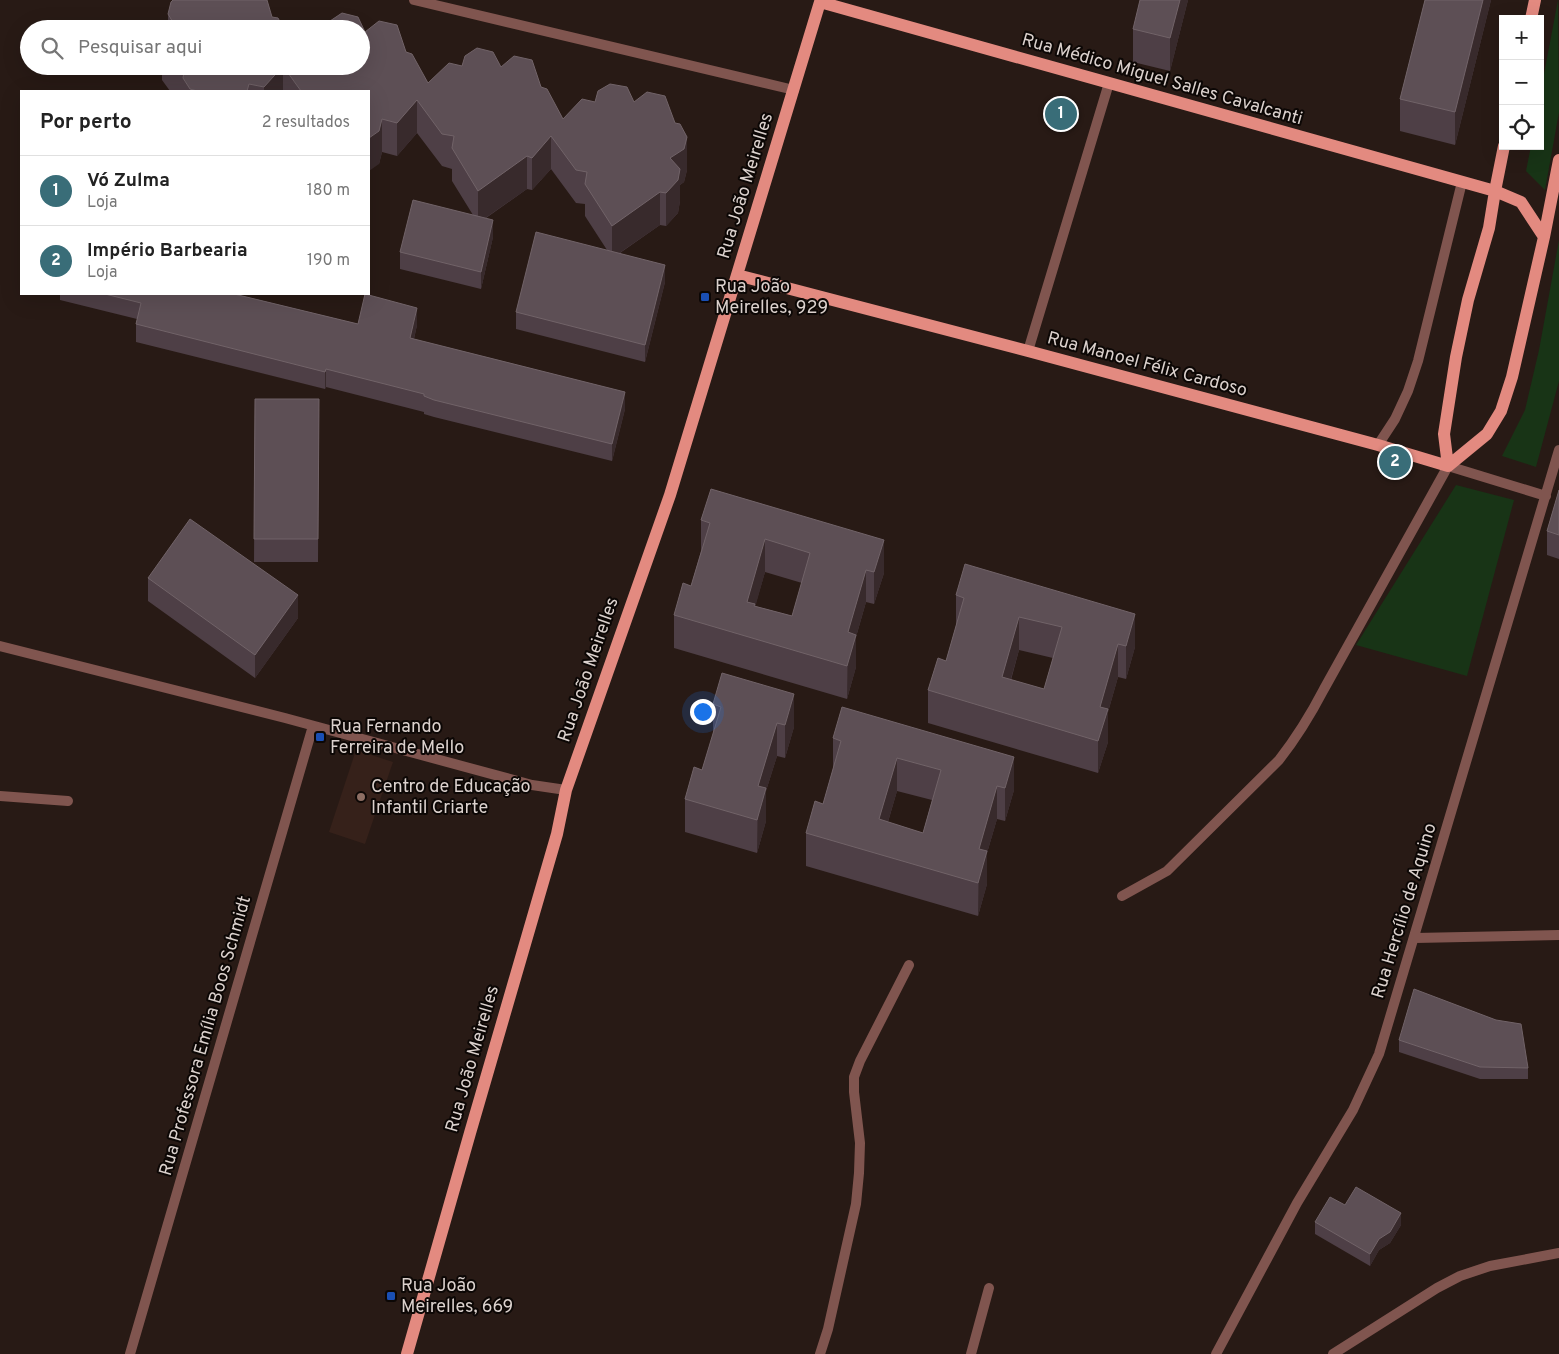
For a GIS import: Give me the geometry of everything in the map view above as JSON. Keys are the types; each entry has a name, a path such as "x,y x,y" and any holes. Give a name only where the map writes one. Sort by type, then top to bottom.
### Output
{"main road":[{"path":"1532,15 1535,0"},
{"name":"Rua João Meirelles","path":"407,1354 472,1123 557,834 566,790 670,495 820,2"},
{"name":"Rua Médico Miguel Salles Cavalcanti","path":"820,2 1494,191 1521,202 1544,237"},
{"path":"1448,466 1444,434 1456,358 1468,300 1489,228 1494,191 1503,150"},
{"path":"1448,466 1487,434 1502,410 1512,377 1544,237 1559,160"},
{"name":"Rua Manoel Félix Cardoso","path":"737,275 1378,445 1448,466"}],"street":[{"path":"414,0 794,90"},
{"path":"1028,351 1109,83"},
{"path":"1378,445 1395,419 1416,369 1462,182"},
{"name":"Rua Hercílio de Aquino","path":"1216,1354 1297,1203 1353,1110 1380,1054 1559,450"},
{"path":"1122,896 1167,871 1279,760 1294,742 1448,466"},
{"name":"Rua Manoel Félix Cardoso","path":"1448,466 1546,496"},
{"path":"0,646 313,726 532,785 566,790"},
{"name":"Rua Professora Emília Boos Schmidt","path":"130,1354 313,726"},
{"path":"0,796 68,802"},
{"path":"1415,938 1559,935"},
{"path":"820,1354 828,1329 856,1204 860,1143 854,1076 860,1060 909,965"},
{"path":"1333,1354 1437,1288 1460,1276 1490,1266 1559,1253"},
{"path":"971,1354 989,1288"}],"shaded area":[{"name":"Centro de Educação Infantil Criarte","path":"356,750 393,762 365,844 329,832"}],"green space":[{"path":"1558,0 1559,112 1545,190 1526,171 1530,150 1544,150 1544,74"},
{"path":"1559,240 1559,381 1536,467 1502,456 1525,410 1539,350"},
{"path":"1456,485 1514,500 1467,676 1356,645"}],"building":[{"path":"173,0 267,0 272,17 279,20 172,20 168,14"},
{"path":"1140,0 1180,0 1170,38 1133,29"},
{"path":"1425,0 1483,0 1455,112 1400,99"},
{"path":"342,13 358,17 359,20 332,20"},
{"path":"379,21 397,25 406,52 412,54 428,83 449,63 462,66 465,56 477,48 493,52 501,67 514,56 532,60 541,87 547,89 563,119 582,99 595,102 598,91 610,84 627,87 634,102 647,92 665,96 675,123 680,124 687,137 684,149 670,158 680,169 678,180 666,193 660,192 612,226 585,184 587,172 576,170 551,136 532,158 527,156 478,191 452,148 454,136 442,134 417,100 397,123 382,119 379,131 370,137 370,90 300,90 289,75 370,75 370,28"},
{"path":"184,75 275,75 264,87 249,84 247,90 194,90 190,89 183,78"},
{"path":"413,200 493,220 481,272 400,252"},
{"path":"536,232 665,265 645,345 516,312"},
{"path":"109,295 238,295 358,324 365,295 369,295 417,308 410,338 625,392 612,444 434,400 424,396 424,394 326,369 325,372 136,324 141,303"},
{"path":"255,399 319,399 318,539 254,539"},
{"path":"711,489 884,540 874,572 866,570 848,632 856,635 847,666 674,615 683,583 691,586 710,523 701,520","holes":["765,539 810,553 792,616 754,606 755,604 747,602"]},
{"path":"1559,490 1559,535 1547,531"},
{"path":"190,519 298,595 255,655 148,578"},
{"path":"965,564 1135,614 1126,646 1118,644 1100,707 1108,709 1098,741 928,690 938,658 946,661 964,598 956,595","holes":["1019,617 1062,627 1044,689 1002,677"]},
{"path":"722,673 794,694 785,725 777,723 758,786 766,788 757,820 685,799 694,767 702,770 721,707 713,704"},
{"path":"842,707 1014,757 1005,788 997,786 979,849 987,851 978,883 806,833 815,801 823,804 841,741 833,738","holes":["897,758 941,770 923,833 879,819"]},
{"path":"1414,989 1496,1020 1521,1024 1528,1068 1480,1067 1399,1040"},
{"path":"1356,1187 1401,1213 1390,1232 1379,1239 1370,1254 1315,1222 1330,1197 1345,1205"}],"place":[{"name":"Vó Zulma","path":"1061,114"},
{"name":"Rua João Meirelles, 929","path":"705,297"},
{"name":"Império Barbearia","path":"1395,462"},
{"name":"Rua Fernando Ferreira de Mello","path":"320,737"},
{"name":"Centro de Educação Infantil Criarte","path":"361,797"},
{"name":"Rua João Meirelles, 669","path":"391,1296"}]}
